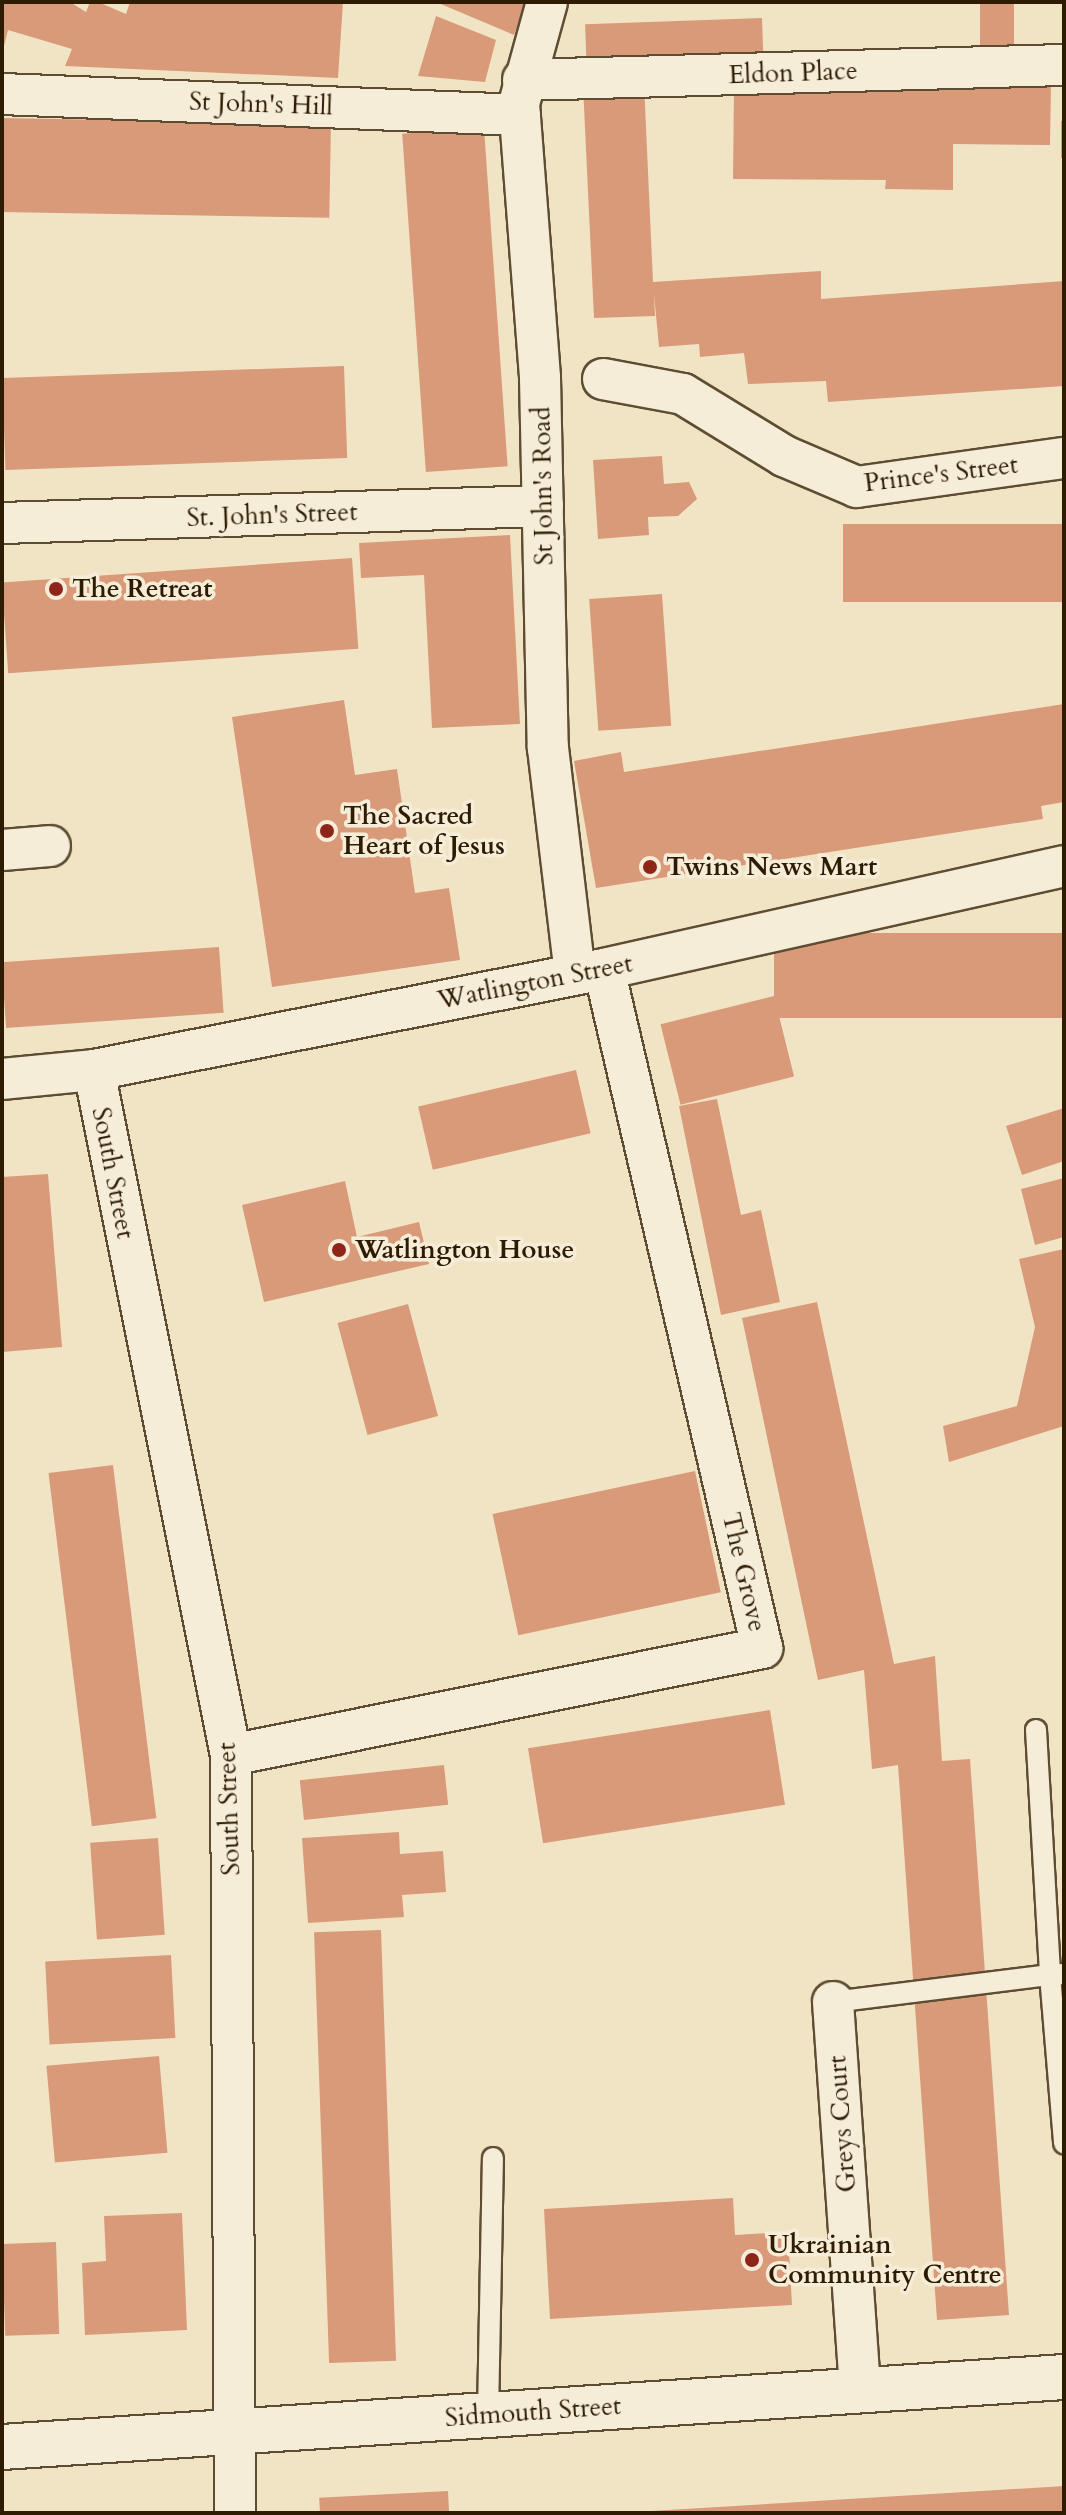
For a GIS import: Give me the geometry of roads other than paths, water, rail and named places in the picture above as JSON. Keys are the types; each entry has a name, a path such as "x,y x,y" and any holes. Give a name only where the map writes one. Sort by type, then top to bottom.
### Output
{"street":[{"name":"St John's Road","path":"547,2 522,98 540,378 548,731 590,971"},
{"name":"Eldon Place","path":"522,98 1064,65"},
{"name":"St John's Hill","path":"2,94 522,98"},
{"name":"Prince's Street","path":"603,379 683,394 784,456 857,487 1064,458"},
{"name":"St. John's Street","path":"2,523 543,506"},
{"path":"2,850 50,846"},
{"name":"Watlington Street","path":"2,1079 94,1070 590,971 1064,866"},
{"name":"The Grove","path":"231,1755 762,1648 590,971"},
{"name":"South Street","path":"94,1070 231,1755 237,2432 235,2513"},
{"name":"Greys Court","path":"833,2002 860,2390"},
{"name":"Sidmouth Street","path":"2,2447 1064,2377"}],"lane":[{"path":"1036,1730 1057,1974 1064,2143"},
{"path":"833,2002 1057,1974"},
{"path":"488,2415 493,2158"}],"place":[{"name":"The Retreat","path":"56,589"},
{"name":"The Sacred Heart of Jesus","path":"327,831"},
{"name":"Twins News Mart","path":"650,867"},
{"name":"Watlington House","path":"339,1250"},
{"name":"Ukrainian Community Centre","path":"752,2260"}]}
